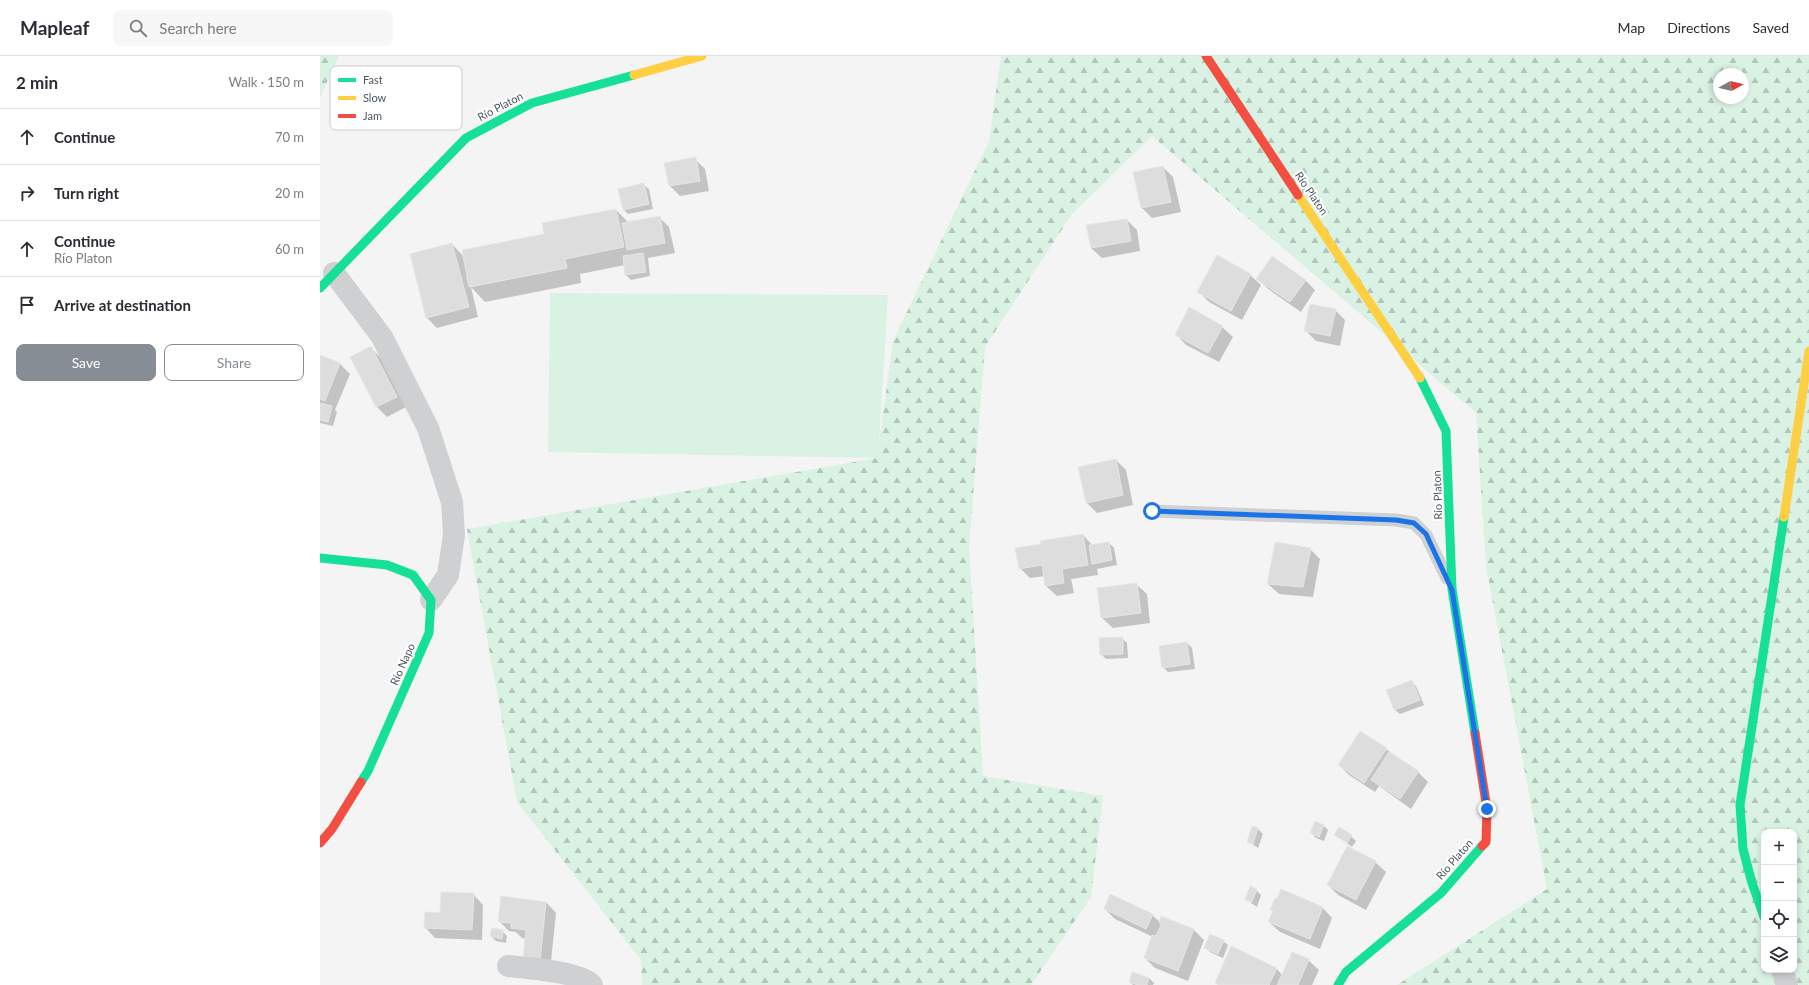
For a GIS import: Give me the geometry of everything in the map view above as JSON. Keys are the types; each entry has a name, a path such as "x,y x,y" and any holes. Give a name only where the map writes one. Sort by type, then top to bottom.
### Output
{"street":[{"name":"Río Platon","path":"327,281 466,138 532,103 702,56"},
{"name":"Río Platon","path":"1206,56 1421,379 1446,431 1452,590 1487,809 1486,842 1441,893 1346,972 1338,985"},
{"path":"320,558 387,565 413,575 431,600 448,575 454,535 452,502 428,428 382,338 327,281"},
{"path":"1761,909 1743,849 1740,805 1809,351"},
{"name":"Río Napo","path":"324,834 368,771 429,633 431,600"},
{"path":"508,966 566,974 589,982 592,985"},
{"path":"1783,973 1787,985"}],"lane":[{"path":"1152,511 1396,520 1414,523 1426,534 1452,590"}],"green space":[{"path":"320,56 339,56 334,66 330,66 330,76 320,98"},
{"path":"1001,56 1809,56 1809,985 1397,985 1547,889 1486,566 1476,413 1152,136 1072,214 985,347 969,547 983,776 1103,796 1091,897 1031,985 642,985 641,960 517,802 467,529 877,458 893,341 989,141"},
{"path":"550,293 888,295 878,458 548,452"}],"building":[{"path":"696,157 700,181 669,186 664,163"},
{"path":"1163,166 1171,202 1141,208 1133,172"},
{"path":"644,183 649,204 623,210 618,189"},
{"path":"616,209 624,247 565,259 567,268 469,287 462,250 544,234 542,223"},
{"path":"660,216 665,243 627,250 622,223"},
{"path":"1127,219 1131,241 1091,248 1086,225"},
{"path":"452,243 469,307 426,318 410,254"},
{"path":"643,253 646,272 625,275 623,256"},
{"path":"1217,255 1251,274 1231,311 1197,292"},
{"path":"1272,256 1306,280 1290,302 1256,279"},
{"path":"1310,304 1336,309 1330,336 1304,331"},
{"path":"1189,307 1223,326 1208,353 1175,335"},
{"path":"371,346 397,397 376,407 350,357"},
{"path":"320,355 340,363 325,401 320,399"},
{"path":"320,403 332,406 328,422 320,420"},
{"path":"1116,459 1123,495 1086,503 1078,467"},
{"path":"1083,534 1088,565 1062,569 1064,583 1045,586 1042,565 1019,569 1015,548 1041,544 1040,541"},
{"path":"1109,542 1112,560 1092,564 1089,545"},
{"path":"1275,542 1311,548 1303,587 1267,584"},
{"path":"1137,583 1141,613 1101,618 1097,588"},
{"path":"1123,637 1123,654 1100,655 1099,638"},
{"path":"1187,642 1190,664 1162,668 1159,646"},
{"path":"1412,680 1420,700 1394,710 1386,690"},
{"path":"1360,731 1387,748 1364,783 1338,765"},
{"path":"1389,752 1419,771 1400,799 1371,780"},
{"path":"1315,821 1324,825 1319,837 1310,833"},
{"path":"1252,826 1258,828 1253,844 1247,842"},
{"path":"1339,827 1352,835 1347,843 1334,835"},
{"path":"1347,846 1376,861 1356,900 1327,885"},
{"path":"1250,886 1257,889 1252,902 1245,900"},
{"path":"1281,889 1323,907 1310,939 1268,922 1273,911 1270,910"},
{"path":"441,892 474,893 472,930 424,928 425,912 440,913"},
{"path":"1110,894 1153,914 1146,929 1104,909"},
{"path":"501,896 546,902 540,961 523,959 526,930 511,928 511,923 498,922"},
{"path":"1161,916 1194,929 1178,971 1144,958 1152,935 1156,936 1161,925 1159,922"},
{"path":"492,928 503,930 502,939 490,936"},
{"path":"1210,934 1224,940 1218,954 1204,948"},
{"path":"1231,946 1277,968 1269,985 1220,985 1215,983"},
{"path":"1292,952 1309,959 1298,985 1277,985"},
{"path":"1132,972 1149,978 1147,985 1138,985 1129,982"}],"traffic: fast":[{"path":"320,288 466,138 532,103 634,75"},
{"path":"1420,378 1446,431 1452,589 1475,733"},
{"path":"1761,908 1752,883 1743,849 1740,805 1784,517"},
{"path":"320,558 387,565 413,575 431,600 429,633 368,771 361,782"},
{"path":"1338,985 1346,972 1441,893 1482,846"}],"traffic: slow":[{"path":"634,75 702,56"},
{"path":"1298,195 1420,378"},
{"path":"1784,517 1809,351"}],"traffic: jam":[{"path":"1206,56 1298,195"},
{"path":"1475,733 1487,809 1486,842 1482,846"},
{"path":"320,843 332,829 361,782"}],"route":[{"path":"1152,511 1396,520 1414,523 1426,534 1452,590 1487,809"}]}
